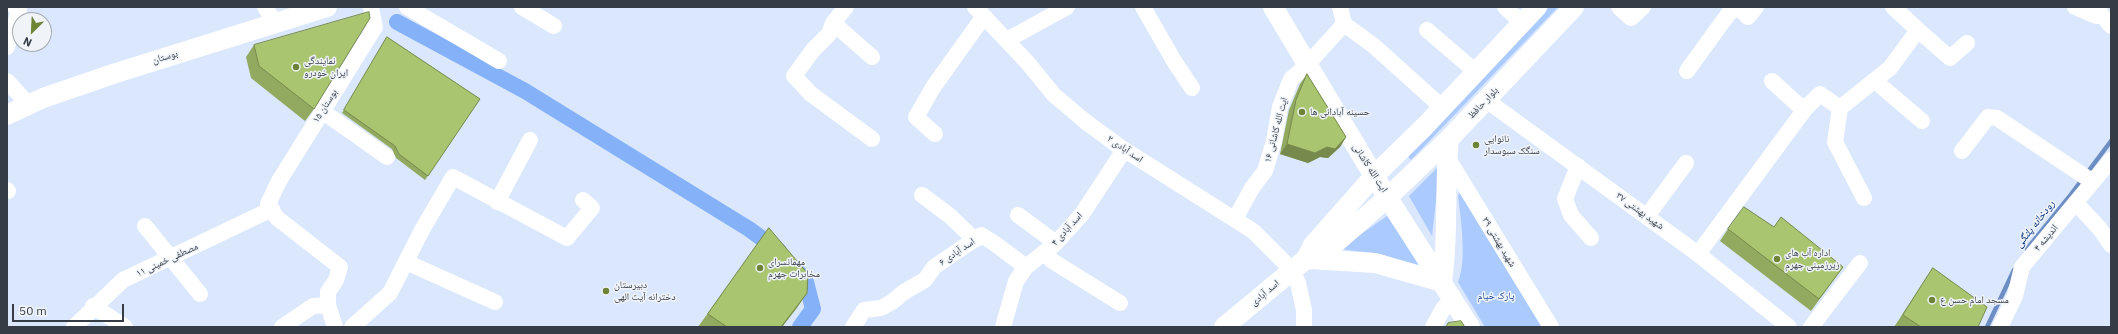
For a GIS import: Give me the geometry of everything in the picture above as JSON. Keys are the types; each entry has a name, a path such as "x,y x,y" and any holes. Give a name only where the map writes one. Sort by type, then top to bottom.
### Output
{"main road":[{"name":"بوستان","path":"7,115 30,106 43,98 116,73 270,15 326,7"},
{"name":"ایت الله کاشانی","path":"1273,7 1374,176 1470,327"},
{"path":"1374,176 1443,108 1537,7"},
{"name":"بلوار حافظ","path":"1388,197 1448,148 1486,100 1574,7"},
{"path":"1299,264 1375,263 1447,290 1445,261 1448,148"},
{"name":"اسد آبادی","path":"1224,327 1299,264 1313,245 1374,176"},
{"name":"اسد آبادی","path":"1299,264 1322,255 1388,197"}],"street":[{"path":"7,47 19,11 15,7"},
{"name":"بوستان ۱۵","path":"270,207 279,181 374,27 371,7"},
{"path":"407,7 499,61"},
{"path":"522,7 554,26"},
{"path":"846,7 833,23 830,34 813,50 794,76 811,94 872,139"},
{"path":"1007,40 1067,7"},
{"path":"1143,7 1174,61 1192,88"},
{"path":"1340,7 1344,24 1374,46 1443,108"},
{"path":"1505,7 1522,23"},
{"path":"1619,7 1631,18 1643,7"},
{"path":"1687,71 1729,13 1738,7 1748,17 1756,7"},
{"path":"1893,7 1950,58 1967,43"},
{"path":"2075,7 2096,16 2101,14 2111,26"},
{"path":"935,134 916,117 980,12"},
{"name":"اسد آبادی ۲","path":"980,12 1007,40 1054,95 1124,150 1235,218 1299,264"},
{"path":"833,23 872,57"},
{"name":"ایت الله کاشانی ۱۶","path":"1235,218 1252,188 1265,171 1274,141 1280,107 1290,79 1308,65 1344,24"},
{"path":"1427,30 1476,72"},
{"path":"1864,198 1835,142 1840,108 1890,68 1918,30"},
{"path":"7,81 30,106"},
{"path":"1772,81 1796,103 1805,109"},
{"path":"1875,81 1922,121"},
{"path":"1698,254 1805,109 1820,94 1840,108"},
{"name":"شهید بهشتی ۳۷","path":"1486,100 1698,254 1789,327"},
{"path":"322,110 386,157"},
{"path":"1962,151 1988,117 1997,118 2093,182"},
{"path":"497,202 530,140"},
{"name":"شهید بهشتی ۳۹","path":"1448,148 1550,327"},
{"name":"اسد آبادی ۴","path":"1003,327 1016,280 1026,267 1050,248 1082,214 1124,150"},
{"name":"اندیشه ۴","path":"2000,327 2015,296 2022,267 2111,160"},
{"path":"1647,216 1686,163"},
{"path":"1578,166 1565,199 1571,215 1591,238"},
{"path":"352,327 390,293 452,176 497,202 567,238 592,208 583,200"},
{"path":"922,195 950,216 974,240"},
{"path":"2076,203 2100,229 2111,246"},
{"path":"270,207 277,218 340,267 336,280 328,292 328,305 335,327"},
{"name":"مصطفی خمینی ۱۱","path":"74,327 93,306 123,280 172,258 270,207"},
{"path":"1018,215 1050,248 1054,262 1120,303"},
{"path":"145,226 200,294"},
{"name":"اسد آبادی ۶","path":"853,327 864,310 881,308 892,302 904,292 925,280 934,267 981,235 994,242 1026,267"},
{"path":"406,262 495,302"},
{"path":"1811,327 1860,263"},
{"path":"1299,264 1298,282 1304,310 1304,327"},
{"path":"1433,327 1443,309 1447,290"},
{"path":"282,327 313,306 328,305"},
{"path":"93,306 125,327"}],"green space":[{"path":"1549,7 1558,7 1411,160 1408,157"},
{"path":"1440,165 1432,236 1409,196"},
{"name":"پارک خیام","path":"1461,190 1546,327 1485,327 1458,282 1461,273 1463,252 1458,196"},
{"path":"1387,216 1421,268 1381,254 1340,249"}],"building":[{"name":"نمایندگی ایران خودرو","path":"369,12 370,18 314,109 259,66 254,45"},
{"path":"387,37 480,99 428,176 399,154 395,146 344,110"},
{"name":"حسینه آبادانی ها","path":"1307,74 1346,137 1335,149 1327,147 1315,153 1287,144 1296,100"},
{"path":"1744,207 1774,227 1781,217 1843,267 1819,299 1728,229"},
{"name":"مهمانسرای مخابرات جهرم","path":"769,228 808,274 807,293 781,327 727,327 708,314"},
{"name":"مسجد امام حسن ع","path":"1933,268 1987,307 1978,327 1921,327 1903,315"},
{"path":"1461,321 1465,327 1446,327 1448,323"}],"waterway":[{"path":"397,22 525,91 749,229 779,251"},
{"name":"رودخانه پلنگی","path":"2027,249 2069,197 2111,141"},
{"path":"795,268 806,282 813,309 800,327"},
{"name":"رودخانه پلنگی","path":"1987,327 2014,270"}],"place":[{"name":"نمایندگی ایران خودرو","path":"296,67"},
{"name":"حسینه آبادانی ها","path":"1302,112"},
{"name":"نانوایی سنگک سبوسدار","path":"1476,145"},
{"name":"اداره آب های زیرزمینی جهرم","path":"1777,259"},
{"name":"مهمانسرای مخابرات جهرم","path":"760,268"},
{"name":"دبیرستان دخترانه آیت الهی","path":"606,291"},
{"name":"مسجد امام حسن ع","path":"1932,300"}]}
